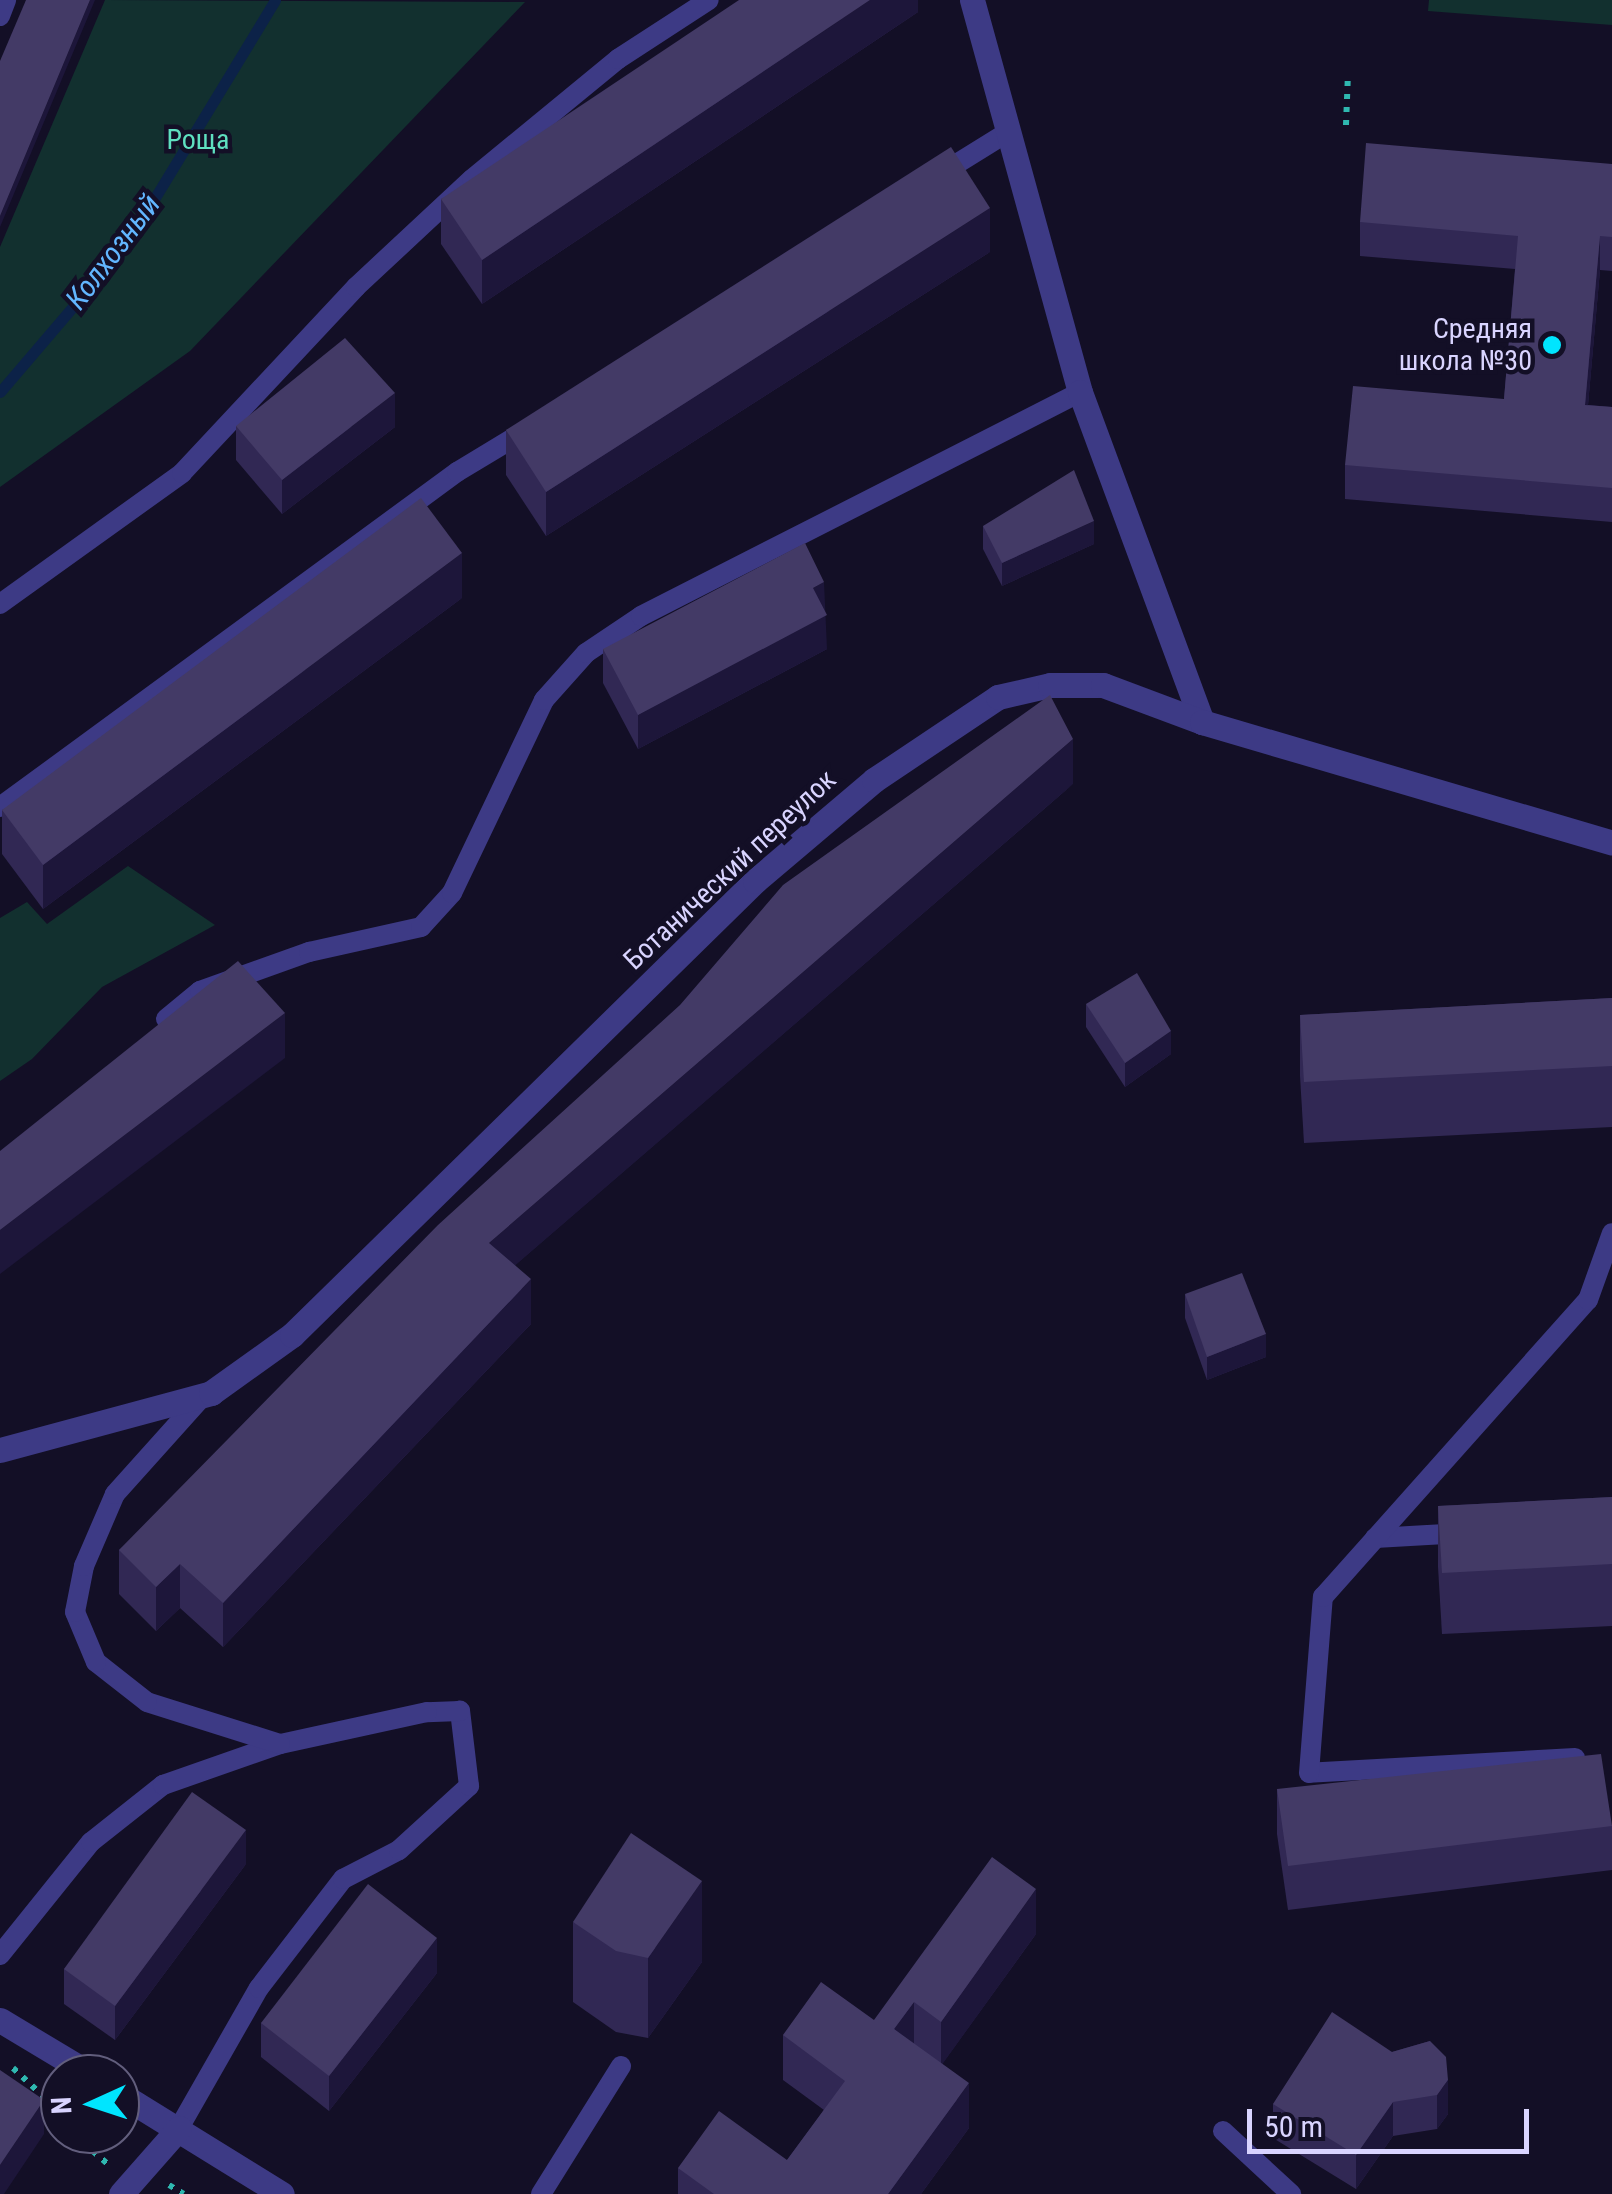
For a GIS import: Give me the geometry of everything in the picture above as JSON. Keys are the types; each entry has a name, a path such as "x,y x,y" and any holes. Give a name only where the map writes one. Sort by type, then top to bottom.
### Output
{"street":[{"path":"972,0 1080,392 1202,722"},
{"name":"Ботанический переулок","path":"0,1450 204,1396 292,1336 755,880 874,780 998,697 1050,684 1103,685 1202,722 1612,843"},
{"path":"0,2020 57,2054"},
{"path":"140,2106 282,2194"},
{"path":"121,2194 179,2128"}],"lane":[{"path":"0,16 6,0"},
{"path":"0,604 182,474 356,287 472,179 618,59 709,0"},
{"path":"924,184 1008,132"},
{"path":"143,1038 200,990 309,952 402,936 437,914 544,700 612,632 1080,392"},
{"path":"0,807 457,472 557,410"},
{"path":"1600,1756 1309,1773 1323,1597 1588,1300 1612,1233"},
{"path":"1588,1300 1612,1298"},
{"path":"204,1396 115,1494 84,1566 75,1612 96,1662 147,1702 280,1744"},
{"path":"1375,1538 1494,1531"},
{"path":"0,1954 90,1842 162,1785 280,1744 427,1712 460,1712 468,1786 399,1850 344,1879 259,1988 179,2128"},
{"path":"541,2194 622,2066"},
{"path":"1224,2131 1291,2194"}],"path":[{"path":"1346,125 1348,74"},
{"path":"0,2058 40,2089"}],"green space":[{"name":"Роща","path":"105,0 525,2 190,351 0,487 0,247"},
{"path":"1429,0 1612,0 1612,25 1428,11"},
{"path":"128,866 215,925 102,987 32,1059 0,1081 0,918 27,902 47,924"}],"building":[{"path":"26,0 90,0 0,216 0,61"},
{"path":"739,0 870,0 482,260 441,199"},
{"name":"Средняя школа №30","path":"1366,143 1612,164 1612,237 1600,236 1585,405 1612,407 1612,488 1345,465 1353,386 1504,399 1518,236 1360,222"},
{"path":"951,147 990,208 546,492 506,430"},
{"path":"345,338 395,393 282,480 236,426"},
{"path":"1074,470 1094,521 1002,563 983,526"},
{"path":"421,498 462,553 43,865 2,810"},
{"path":"805,543 824,582 813,588 827,615 638,715 603,649"},
{"path":"1050,695 1073,739 489,1243 531,1279 223,1603 180,1564 156,1587 119,1550 438,1225 680,1005 783,885"},
{"path":"238,961 285,1013 0,1230 0,1151"},
{"path":"1137,973 1171,1031 1125,1063 1086,1004"},
{"path":"1612,998 1612,1066 1304,1082 1300,1015"},
{"path":"1242,1273 1266,1334 1207,1357 1185,1294"},
{"path":"1612,1497 1612,1564 1442,1573 1438,1506"},
{"path":"1601,1754 1612,1826 1288,1866 1277,1789"},
{"path":"192,1792 246,1830 115,2006 64,1969"},
{"path":"631,1833 702,1881 648,1958 616,1951 573,1922"},
{"path":"992,1857 1036,1889 941,2022 914,2002 894,2029 969,2083 888,2194 714,2194 678,2168 719,2111 787,2160 845,2081 783,2035 821,1982 874,2020"},
{"path":"368,1884 437,1938 329,2076 261,2023"},
{"path":"1332,2012 1392,2052 1430,2041 1446,2057 1448,2080 1437,2095 1393,2102 1356,2155 1273,2104"},
{"path":"0,2070 40,2097 40,2106 0,2165"}],"waterway":[{"name":"Колхозный","path":"0,392 128,242 275,0"}],"place":[{"name":"Средняя школа №30","path":"1552,345"}]}
